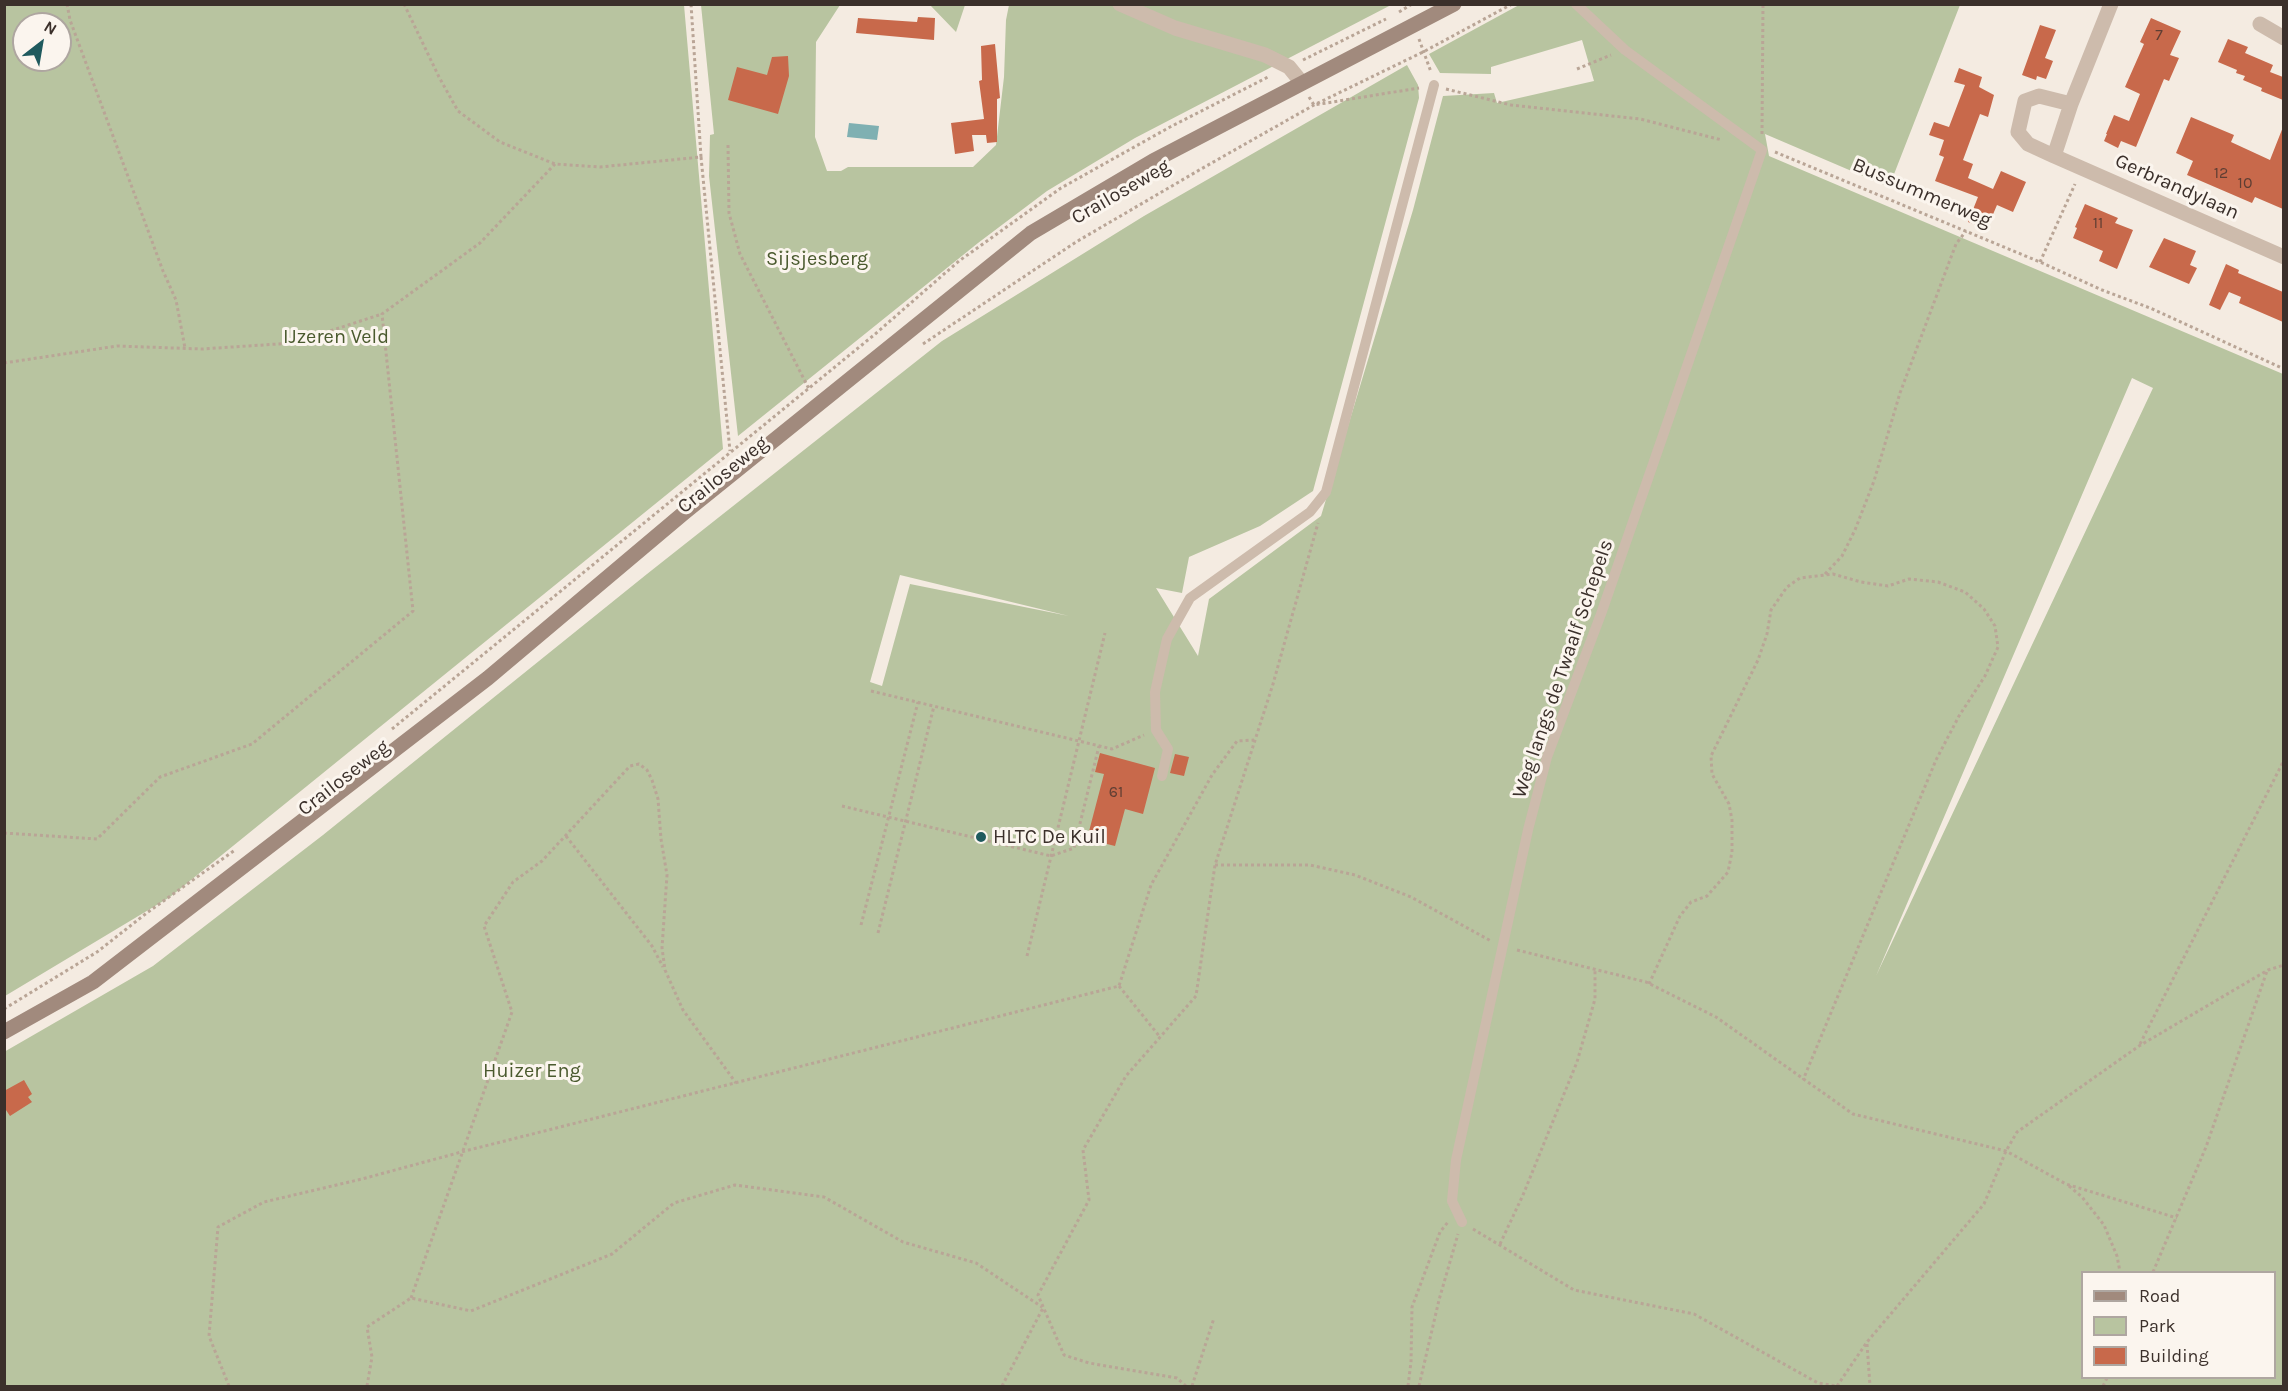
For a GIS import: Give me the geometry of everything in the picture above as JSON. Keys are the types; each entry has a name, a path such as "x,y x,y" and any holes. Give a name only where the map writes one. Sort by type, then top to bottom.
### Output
{"main road":[{"name":"Crailoseweg","path":"4,1032 93,982 488,678 742,465 1031,233 1153,160 1454,4"}],"street":[{"path":"1120,4 1175,28 1265,55 1289,67 1302,83"},
{"path":"2054,156 2071,104 2111,4"},
{"path":"2260,24 2283,38"},
{"name":"Gerbrandylaan","path":"2071,104 2039,96 2025,101 2018,132 2028,144 2283,257"}],"lane":[{"path":"1576,4 1625,50 1762,150"},
{"path":"1162,776 1168,749 1156,730 1155,692 1167,639 1190,598 1310,512 1326,492 1434,85"},
{"name":"Weg langs de Twaalf Schepels","path":"1462,1222 1452,1202 1456,1160 1528,830 1547,757 1602,614 1762,150"}],"path":[{"path":"67,4 70,21 163,271 176,300 185,348"},
{"path":"404,4 458,111 500,142 555,164 600,167 701,157"},
{"path":"690,4 701,157 730,452 742,465"},
{"path":"1398,13 1412,4"},
{"name":"Crailoseweg","path":"915,349 1076,242 1314,105 1425,51 1512,4"},
{"path":"1762,150 1764,4"},
{"path":"1319,53 1388,18"},
{"path":"1577,69 1625,50"},
{"path":"1425,51 1434,85"},
{"path":"1314,105 1434,85 1511,105 1640,119 1729,142"},
{"path":"728,145 729,213 740,254 764,298 784,344 808,388 819,403"},
{"name":"Bussummerweg","path":"1762,150 1780,153 2102,290 2150,308 2283,369"},
{"path":"4,363 117,346 185,348 293,343 382,314 480,243 555,164"},
{"path":"2040,262 2082,169"},
{"path":"1824,575 1842,556 1855,530 1874,481 1900,393 1956,244 1966,231"},
{"path":"4,833 97,839 160,777 252,744 413,611 382,314"},
{"path":"1186,1386 1177,1378 1089,1363 1064,1355 1038,1295 1089,1200 1083,1150 1126,1076 1196,996 1215,865 1273,684 1298,591 1316,536 1326,492"},
{"path":"1649,984 1680,916 1691,902 1707,896 1728,872 1732,852 1732,820 1729,804 1712,774 1711,756 1758,660 1767,634 1771,610 1787,587 1800,578 1833,574 1861,582 1888,586 1909,579 1938,582 1965,592 1984,609 1995,626 1998,646 1985,676 1959,716 1936,760 1803,1080"},
{"path":"1027,956 1105,633"},
{"path":"871,691 1112,749 1156,730"},
{"path":"861,926 918,702"},
{"path":"878,933 934,706"},
{"path":"1119,986 1151,885 1212,775 1237,741 1254,740"},
{"path":"842,806 1051,856 1074,848 1099,746"},
{"path":"2139,1046 2283,760"},
{"path":"367,1386 372,1358 367,1327 411,1298 465,1151 512,1012 484,926 513,882 542,861 630,766 639,764 652,780 658,799 668,874 662,948 665,970"},
{"path":"566,836 652,946 682,1010 736,1083"},
{"path":"1215,865 1310,865 1355,875 1411,897 1458,925 1503,947 1595,968 1649,984 1716,1017 1853,1114 2006,1151 2066,1184 2082,1197 2104,1225 2117,1256 2120,1271"},
{"path":"1419,1386 1439,1300 1462,1222 1574,1290 1694,1314 1818,1383 1837,1386 1867,1342 1984,1204 2006,1151 2017,1132 2139,1046 2268,970 2283,966"},
{"path":"1500,1244 1523,1195 1577,1062 1595,999 1595,968"},
{"path":"2153,1271 2206,1147 2268,970"},
{"path":"1119,986 1160,1036"},
{"path":"229,1386 209,1336 218,1227 264,1202 1119,986"},
{"path":"2066,1184 2177,1218"},
{"path":"411,1298 471,1311 612,1254 674,1203 735,1185 824,1197 903,1242 976,1263 1044,1308"},
{"path":"1408,1386 1412,1307 1440,1232 1456,1211"},
{"path":"1002,1386 1044,1308"},
{"path":"1192,1386 1214,1318"},
{"path":"1867,1342 1870,1386"},
{"path":"1814,1386 1818,1383"}],"green space":[{"name":"IJzeren Veld","path":"4,5 684,5 723,449 170,897 5,996"},
{"name":"Sijsjesberg","path":"701,5 840,5 816,42 815,137 827,171 841,171 848,167 973,167 996,145 1009,5 1391,5 1135,138 1047,191 978,243 738,436 709,176 710,135 714,134"},
{"path":"930,5 965,5 956,32"},
{"name":"Huizer Eng","path":"1519,5 1960,5 1889,187 1765,134 1769,156 2283,374 2283,1386 5,1386 4,1052 153,966 323,835 647,574 942,341 1144,216 1407,65 1418,85 1419,98 1313,491 1260,526 1189,557 1182,593 1156,588 1198,656 1209,599 1321,516 1413,210 1443,96 1494,93 1497,103 1594,81 1582,40 1491,67 1491,74 1440,73 1429,54","holes":["2132,378 2153,388 1876,976","900,575 1069,616 910,584 882,686 870,682"]}],"water":[{"path":"849,123 879,126 877,140 847,137"}],"building":[{"path":"918,17 935,18 934,40 856,33 858,18 917,22"},
{"path":"2151,18 2181,31 2170,55 2179,58 2169,81 2164,79 2136,147 2121,141 2118,148 2104,141 2114,115 2129,121 2140,94 2125,87 2144,44 2140,42"},
{"path":"2040,25 2056,30 2045,58 2053,61 2046,79 2037,76 2036,80 2022,75"},
{"path":"2228,39 2248,47 2245,53 2273,65 2270,72 2283,77 2283,100 2261,91 2262,88 2243,80 2245,76 2236,73 2237,70 2218,62"},
{"path":"995,44 1000,98 997,99 997,142 987,143 986,135 972,135 974,151 955,154 951,123 984,119 979,81 982,80 981,46"},
{"path":"788,56 789,76 778,114 728,100 737,67 767,75 772,57"},
{"path":"1959,68 1982,77 1979,87 1994,95 1988,117 1980,114 1963,160 1973,164 1968,178 1993,189 2001,171 2026,182 2013,212 1997,205 1991,219 1985,217 1982,227 1968,222 1978,197 1935,181 1944,157 1939,155 1944,140 1929,135 1934,122 1949,127 1965,85 1954,82"},
{"path":"2191,117 2234,135 2231,142 2270,160 2283,127 2283,209 2255,197 2252,203 2187,175 2193,161 2176,153"},
{"path":"2085,204 2118,218 2115,223 2133,230 2117,269 2099,261 2103,251 2073,238"},
{"path":"2164,238 2196,251 2190,265 2197,268 2189,284 2149,267"},
{"path":"2226,264 2239,270 2238,273 2283,292 2283,322 2239,303 2241,297 2229,292 2220,310 2209,305"},
{"path":"1100,753 1155,768 1143,814 1125,809 1115,846 1087,839 1104,774 1095,772"},
{"path":"1175,754 1189,757 1184,776 1170,773"},
{"path":"24,1080 32,1094 28,1097 32,1102 10,1116 4,1107 4,1091"}],"place":[{"name":"HLTC De Kuil","path":"981,837"}]}
